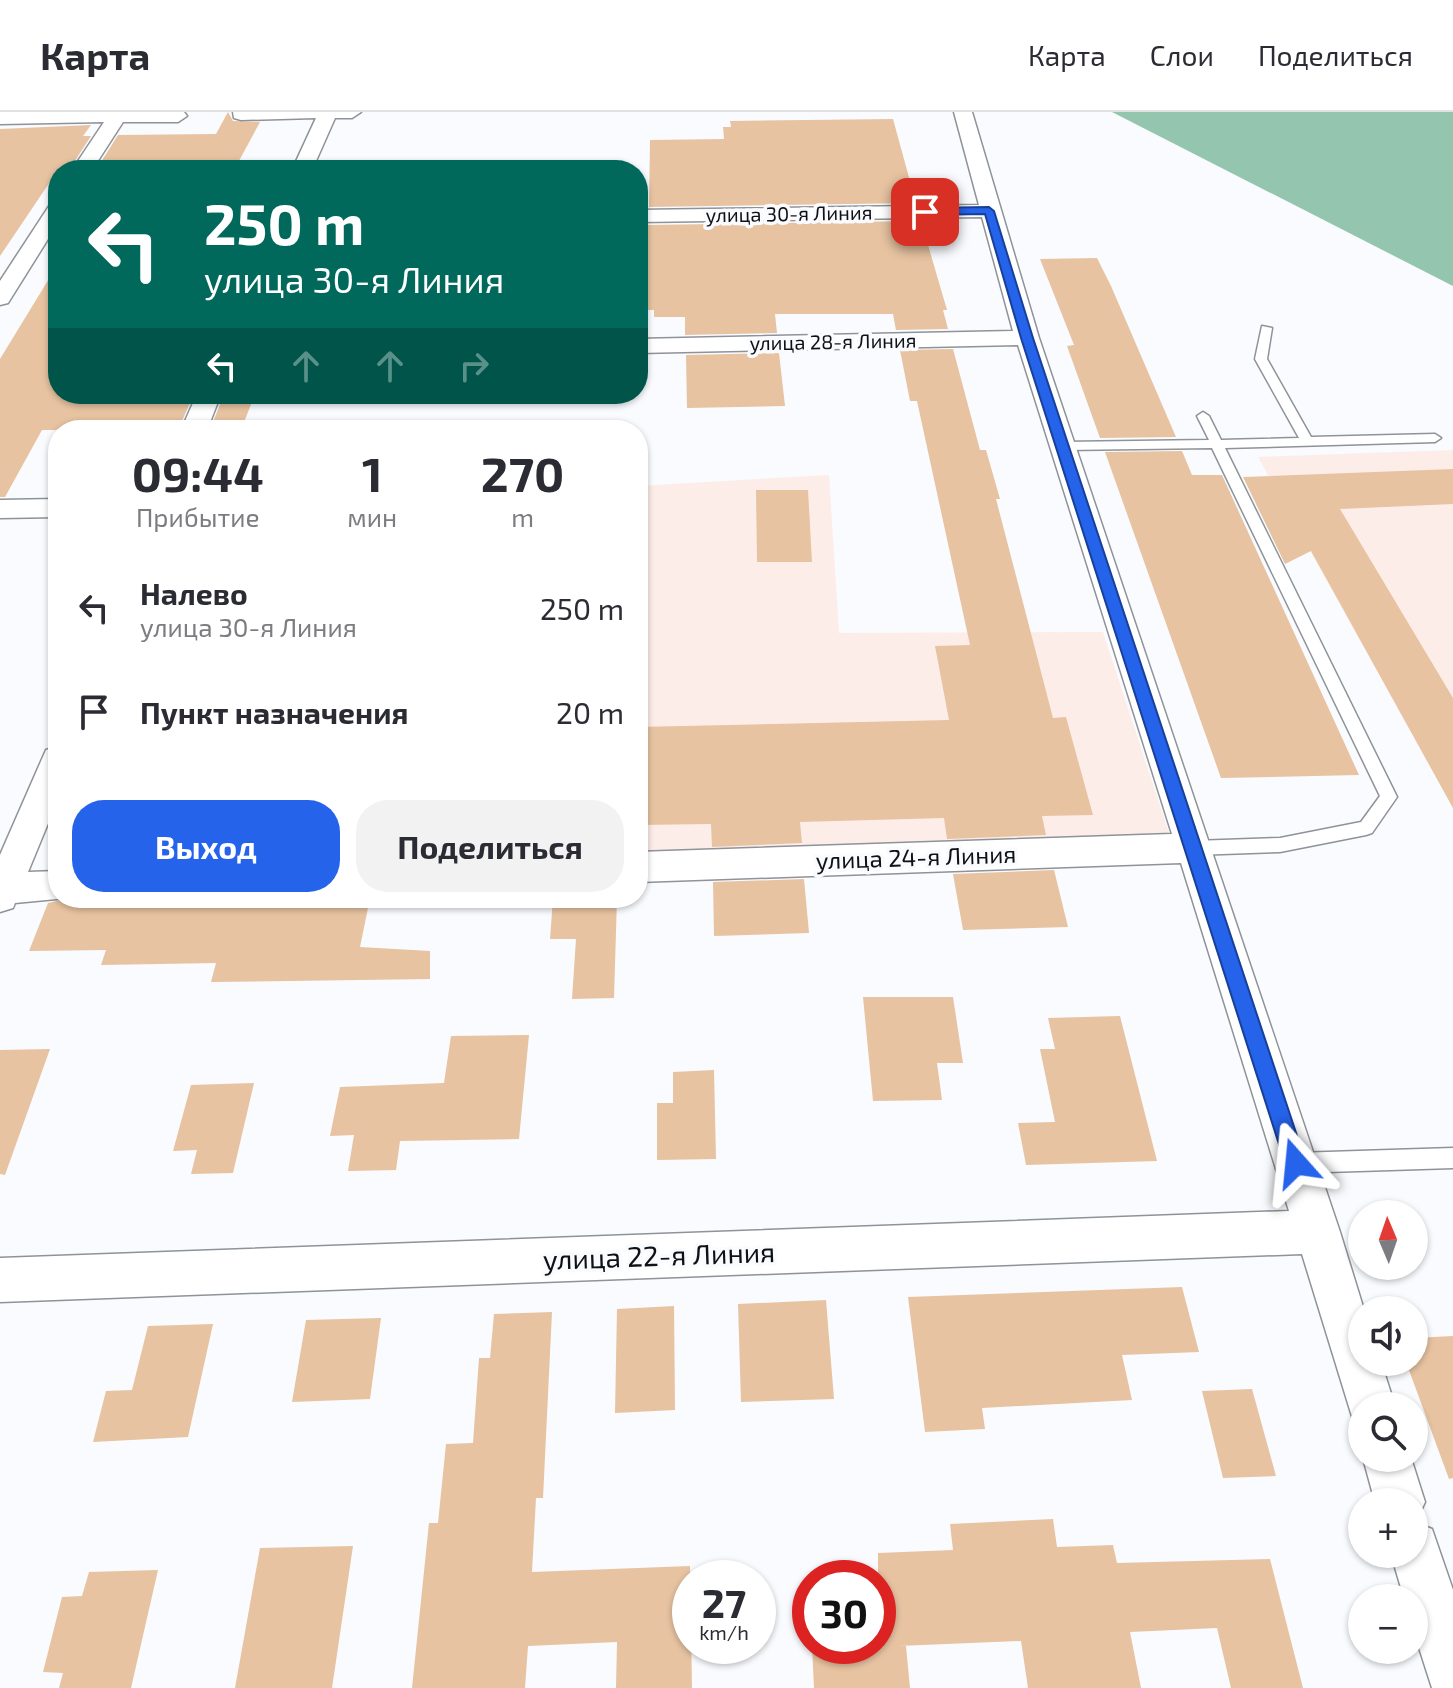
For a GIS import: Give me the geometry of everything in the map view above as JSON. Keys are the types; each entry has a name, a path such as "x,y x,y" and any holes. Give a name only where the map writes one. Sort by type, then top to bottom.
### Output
{"street":[{"path":"306,160 328,112"},
{"path":"241,114 352,112"},
{"path":"963,112 1027,338 1296,1163 1367,1392"},
{"path":"0,118 118,114 178,116"},
{"path":"88,160 118,114"},
{"name":"улица 30-я Линия","path":"648,216 989,211"},
{"path":"0,298 48,223"},
{"name":"улица 28-я Линия","path":"648,346 1027,338"},
{"path":"0,509 48,508"},
{"path":"48,783 2,893 48,887"},
{"name":"улица 24-я Линия","path":"648,867 1194,848"},
{"name":"улица 22-я Линия","path":"0,1280 1318,1232"},
{"path":"1420,1568 1453,1674"}],"lane":[{"path":"1266,328 1261,359 1307,441"},
{"path":"1194,848 1280,845 1366,828 1389,797 1203,416"},
{"path":"1064,446 1435,438"},
{"path":"1296,1163 1453,1158"}],"shaded area":[{"path":"1453,450 1453,808 1258,457"},
{"path":"829,475 839,633 1103,632 1170,836 648,855 648,485"}],"green space":[{"path":"1112,112 1453,112 1453,286"}],"building":[{"path":"228,112 233,121 260,122 239,160 102,160 118,135 216,134"},
{"path":"893,119 916,203 649,207 650,140 724,139 723,127 731,127 730,121"},
{"path":"91,125 83,136 91,136 75,160 48,160 48,185 0,256 0,129"},
{"path":"921,221 947,310 943,310 948,329 896,330 893,314 775,314 777,333 685,335 685,317 654,317 654,310 648,310 648,225"},
{"path":"1097,258 1176,437 1100,438 1067,346 1074,345 1040,259"},
{"path":"48,280 48,404 190,404 182,420 48,420 48,430 42,430 5,497 0,497 0,359"},
{"path":"953,349 980,450 986,450 1000,499 996,499 1053,718 1066,717 1093,815 1042,816 1046,835 947,839 944,818 800,822 802,843 712,847 711,824 648,825 648,727 949,720 935,646 970,645 917,401 910,401 900,350"},
{"path":"779,353 785,406 687,408 686,355"},
{"path":"220,404 251,404 245,420 214,420"},
{"path":"1182,451 1192,475 1222,475 1359,775 1221,778 1105,452"},
{"path":"1453,469 1453,504 1340,509 1453,698 1453,808 1311,551 1285,564 1243,477"},
{"path":"756,490 808,490 812,562 757,562"},
{"path":"1054,870 1068,927 963,930 953,874"},
{"path":"804,879 809,933 714,936 713,882"},
{"path":"48,903 48,908 368,908 360,947 430,951 430,979 211,982 216,963 101,965 106,950 29,951"},
{"path":"552,908 617,908 614,998 572,999 576,939 550,939"},
{"path":"863,997 953,997 963,1063 937,1063 942,1100 873,1101"},
{"path":"1120,1016 1157,1161 1026,1165 1018,1123 1055,1122 1040,1049 1055,1049 1048,1018"},
{"path":"529,1035 519,1139 400,1141 396,1170 348,1171 354,1135 330,1136 340,1087 444,1083 451,1036"},
{"path":"50,1049 5,1175 0,1174 0,1050"},
{"path":"714,1070 716,1159 657,1160 657,1103 673,1103 673,1072"},
{"path":"254,1083 233,1173 191,1174 197,1150 173,1151 191,1085"},
{"path":"1182,1287 1199,1352 1122,1355 1132,1400 982,1408 985,1429 925,1432 908,1297"},
{"path":"826,1300 834,1399 741,1402 738,1304"},
{"path":"674,1306 675,1410 615,1413 617,1309"},
{"path":"552,1312 543,1498 536,1498 532,1572 672,1567 672,1664 692,1664 692,1688 616,1688 617,1642 528,1646 525,1688 412,1688 429,1523 438,1523 446,1444 473,1443 479,1358 490,1358 494,1314"},
{"path":"381,1318 370,1399 292,1402 306,1320"},
{"path":"213,1324 188,1437 93,1442 106,1391 132,1390 148,1326"},
{"path":"1453,1336 1453,1478 1449,1479 1428,1422 1428,1392 1417,1392 1411,1376 1428,1376 1428,1337"},
{"path":"1252,1389 1276,1476 1223,1478 1202,1391"},
{"path":"1053,1519 1057,1547 1113,1545 1117,1563 1270,1559 1303,1688 1231,1688 1217,1628 1130,1632 1141,1688 1028,1688 1021,1641 899,1646 906,1646 910,1688 814,1688 813,1664 896,1664 896,1560 878,1560 878,1553 953,1550 950,1524"},
{"path":"353,1546 332,1688 235,1688 260,1548"},
{"path":"158,1570 131,1688 59,1688 63,1673 43,1672 62,1597 82,1596 89,1572"}],"route":[{"path":"925,212 989,211 1027,338 1296,1163"}]}
